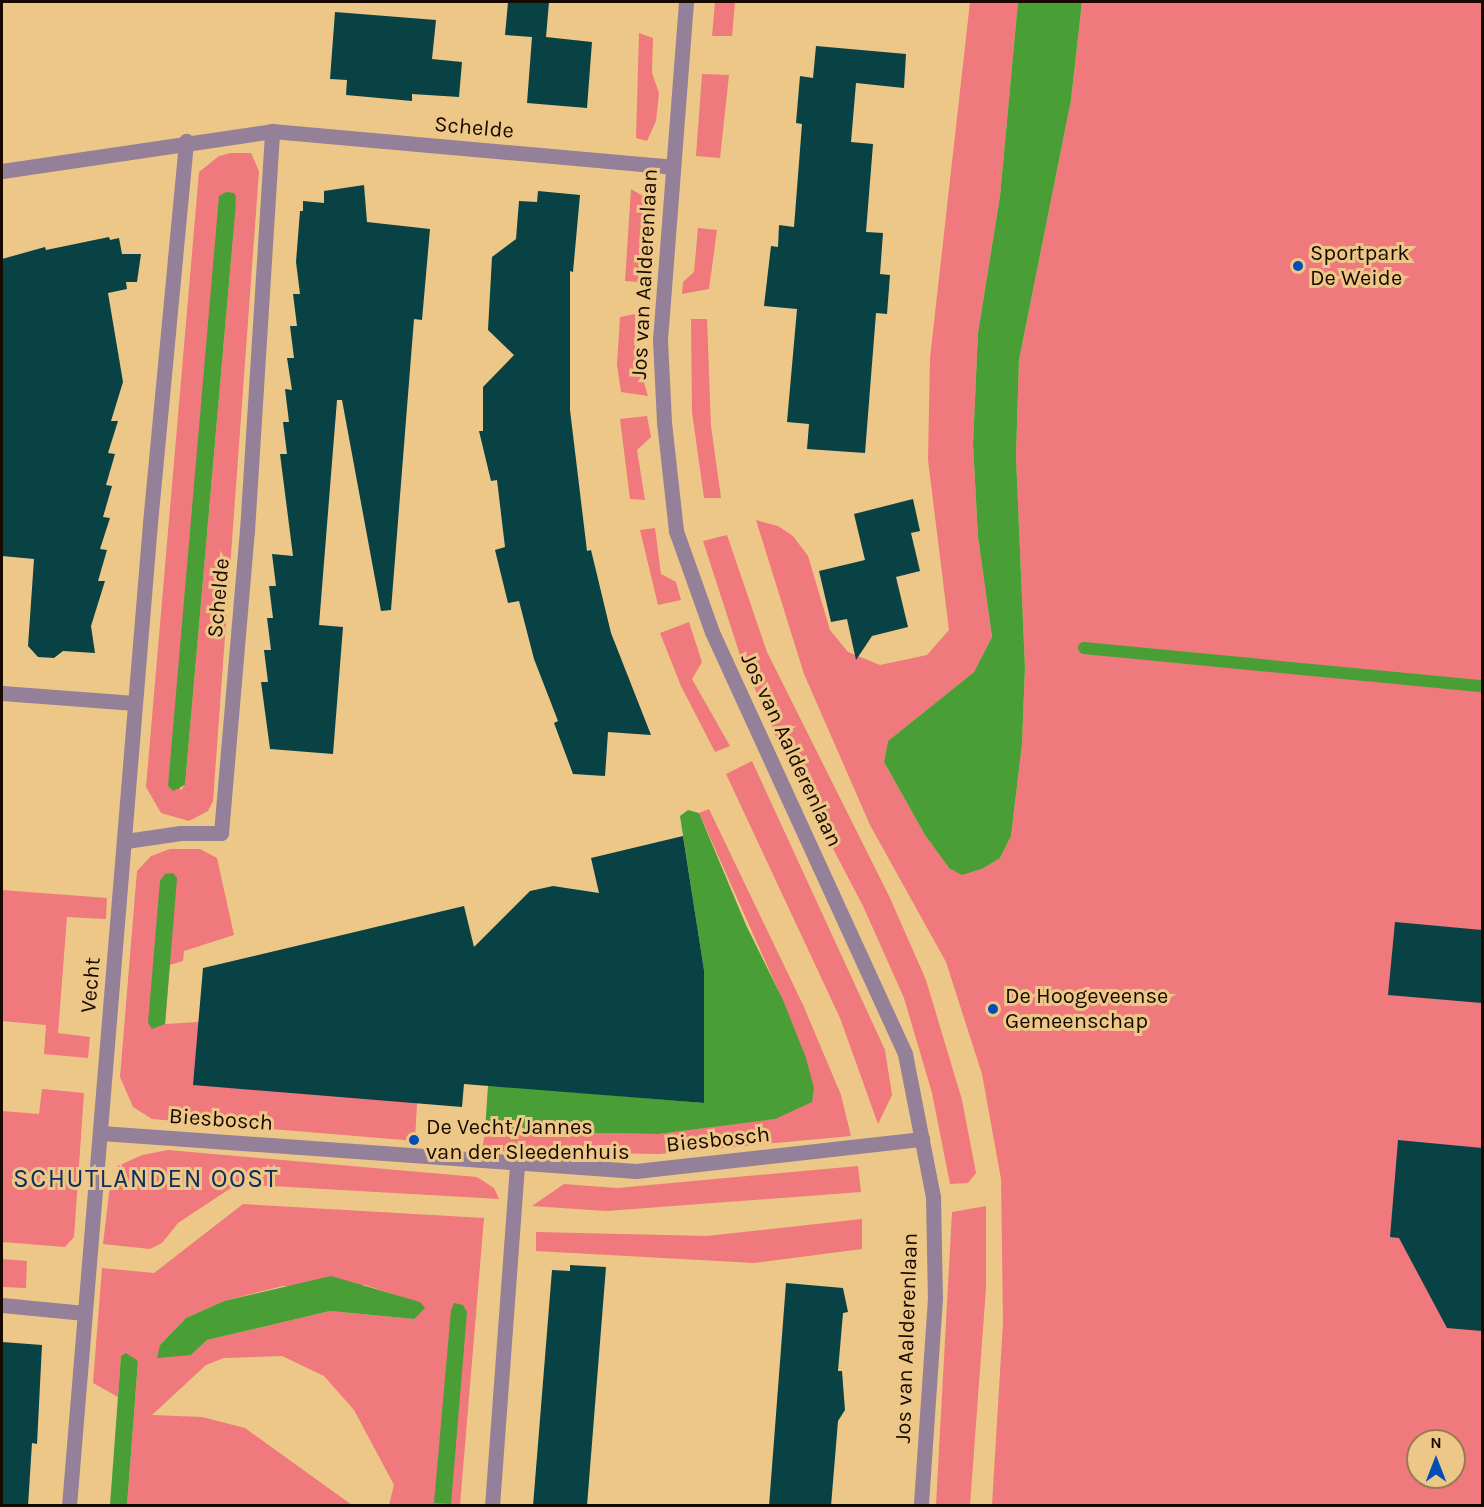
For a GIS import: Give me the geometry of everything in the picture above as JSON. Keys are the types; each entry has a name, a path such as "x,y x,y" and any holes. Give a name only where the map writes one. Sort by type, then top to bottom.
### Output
{"street":[{"name":"Jos van Aalderenlaan","path":"686,2 660,340 664,422 676,531 712,632 904,1054 933,1197 935,1298 921,1506"},
{"name":"Schelde","path":"2,171 186,141 272,131 672,167"},
{"name":"Schelde","path":"126,841 180,832 221,833 247,531 272,131"},
{"path":"126,841 135,703 186,141"},
{"path":"2,693 135,703"},
{"name":"Vecht","path":"101,1133 126,841"},
{"path":"69,1506 101,1133"},
{"name":"Biesbosch","path":"101,1133 517,1165 636,1171 871,1148 922,1139"},
{"path":"492,1506 517,1165"},
{"path":"2,1305 85,1313"}],"shaded area":[{"path":"715,2 735,2 732,36 712,36"},
{"path":"970,2 1018,2 1000,196 978,333 973,444 978,537 992,637 974,672 888,741 884,762 925,835 949,868 984,868 1000,858 1011,836 1022,744 1025,668 1016,456 1019,360 1071,100 1082,2 1482,2 1482,1505 992,1505 1003,1322 1001,1179 982,1074 946,962 870,825 804,674 756,520 778,526 793,536 808,556 830,630 848,652 880,665 927,655 949,630 928,460 930,358"},
{"path":"1018,2 1082,2 1071,100 1019,360 1016,456 1025,668 1022,744 1011,836 1000,858 984,868 962,875 949,868 925,835 884,762 888,741 974,672 992,637 978,537 973,444 978,333 1000,196"},
{"path":"639,33 653,38 652,73 659,93 656,121 647,141 636,138"},
{"path":"702,74 729,75 720,158 696,156"},
{"path":"231,153 251,153 259,171 213,801 208,811 189,821 161,813 146,787 199,172 219,156","holes":["235,214 185,785 180,791"]},
{"path":"631,189 648,199 650,220 640,245 638,282 625,281"},
{"path":"226,192 234,193 236,197 235,214 185,785 173,791 168,786 219,196"},
{"path":"698,228 717,230 709,289 682,294 683,282 694,272"},
{"path":"635,314 635,352 648,396 621,392 617,365 620,317"},
{"path":"691,319 707,319 711,426 721,498 704,498 692,412"},
{"path":"647,416 651,437 637,450 645,500 630,499 620,419"},
{"path":"655,528 661,574 676,582 681,600 658,605 640,530"},
{"path":"727,535 767,652 890,898 926,980 962,1100 976,1173 968,1183 950,1184 932,1093 904,998 863,906 784,755 740,655 703,541"},
{"path":"689,622 702,662 692,679 730,746 715,752 681,686 660,633"},
{"path":"752,761 885,1050 892,1095 878,1124 840,1018 726,774"},
{"path":"709,809 804,1007 841,1095 851,1136 659,1154 482,1151 485,1131 659,1134 774,1119 814,1088 779,992 699,813"},
{"path":"688,810 699,813 746,925 783,1000 806,1058 814,1088 812,1102 775,1119 659,1134 485,1131 488,1085 704,1103 704,970 680,816"},
{"path":"170,849 200,849 217,858 234,935 184,951 183,961 170,965 165,1024 199,1022 417,1103 415,1141 152,1119 133,1107 120,1077 137,871 151,856"},
{"path":"173,873 177,878 165,1024 152,1029 148,1023 160,881 165,874"},
{"path":"2,890 107,898 106,919 67,917 58,1033 90,1037 88,1058 44,1054 46,1025 2,1021"},
{"path":"42,1089 84,1093 74,1237 65,1247 2,1242 2,1111 39,1114"},
{"path":"168,1150 477,1177 494,1188 499,1199 237,1184 178,1223 162,1243 150,1249 103,1244 109,1193 118,1166 142,1155"},
{"path":"858,1166 861,1192 606,1211 532,1206 564,1184 617,1188"},
{"path":"243,1204 484,1218 460,1505 389,1505 394,1485 354,1410 324,1376 282,1356 224,1358 206,1365 152,1415 202,1417 245,1428 352,1505 127,1505 138,1361 121,1356 118,1397 93,1383 102,1268 154,1273","holes":["365,1285 410,1300 414,1319 330,1311 207,1340 191,1355 160,1345 186,1318 224,1301 283,1286"]},
{"path":"986,1206 986,1288 970,1505 936,1505 952,1212"},
{"path":"862,1219 862,1249 754,1263 536,1251 536,1232 707,1236"},
{"path":"2,1259 27,1261 26,1288 2,1287"},
{"path":"331,1276 420,1302 425,1308 414,1319 330,1311 207,1340 191,1355 157,1358 160,1345 186,1318 224,1301"},
{"path":"454,1303 463,1305 467,1312 451,1504 434,1503 451,1310"},
{"path":"126,1353 138,1361 127,1505 110,1505 121,1356"}],"building":[{"path":"508,2 549,2 546,37 592,42 587,108 527,103 532,37 505,35"},
{"path":"335,12 436,20 432,59 462,62 459,97 412,94 412,101 346,95 347,80 330,79"},
{"path":"816,46 906,54 904,88 856,83 851,142 873,144 866,232 883,233 880,274 890,275 887,314 876,313 865,453 807,449 809,424 787,422 797,309 764,306 771,246 778,247 779,225 794,227 802,124 796,123 800,76 813,78"},
{"path":"364,185 367,222 430,229 422,320 414,319 391,610 381,611 342,400 337,400 319,625 343,627 333,754 270,749 261,682 268,682 264,650 271,650 267,618 273,618 269,586 276,586 272,554 293,556 280,454 287,454 283,422 289,422 285,389 292,390 287,358 294,358 290,326 297,326 293,294 300,294 296,262 300,211 303,211 303,201 324,203 324,191"},
{"path":"538,191 580,195 573,272 570,271 570,410 587,551 591,550 611,633 651,735 608,732 605,776 573,774 554,723 558,721 534,659 519,601 508,603 495,550 505,547 497,480 491,481 479,431 483,431 483,387 514,355 488,330 492,257 516,239 519,201 537,202"},
{"path":"109,237 110,240 119,238 122,254 141,254 137,282 126,282 127,289 108,293 123,382 111,421 118,421 108,453 115,454 106,485 112,486 103,517 110,518 100,549 107,550 98,581 105,581 91,626 95,653 63,651 54,658 38,657 28,646 34,559 2,556 2,259 45,247 46,250"},
{"path":"913,499 920,531 911,533 920,571 896,577 908,627 872,636 856,660 847,619 831,622 819,571 865,560 854,514"},
{"path":"683,836 704,970 704,1103 464,1084 462,1107 193,1085 203,968 464,906 474,947 530,891 553,886 599,893 591,858"},
{"path":"1395,922 1482,930 1482,1003 1388,995"},
{"path":"1398,1140 1482,1148 1482,1331 1447,1328 1399,1238 1390,1237"},
{"path":"570,1265 606,1267 587,1506 533,1506 552,1270 570,1271"},
{"path":"786,1283 843,1288 848,1312 843,1313 838,1371 842,1371 845,1410 838,1421 831,1506 769,1506"},
{"path":"2,1342 42,1345 37,1444 32,1443 28,1506 2,1506"}],"waterway":[{"path":"1084,648 1482,686"}],"place":[{"name":"Sportpark De Weide","path":"1298,266"},
{"name":"De Hoogeveense Gemeenschap","path":"993,1009"},
{"name":"De Vecht/Jannes van der Sleedenhuis","path":"414,1140"}],"district":[{"name":"SCHUTLANDEN OOST","path":"146,1179"}]}
